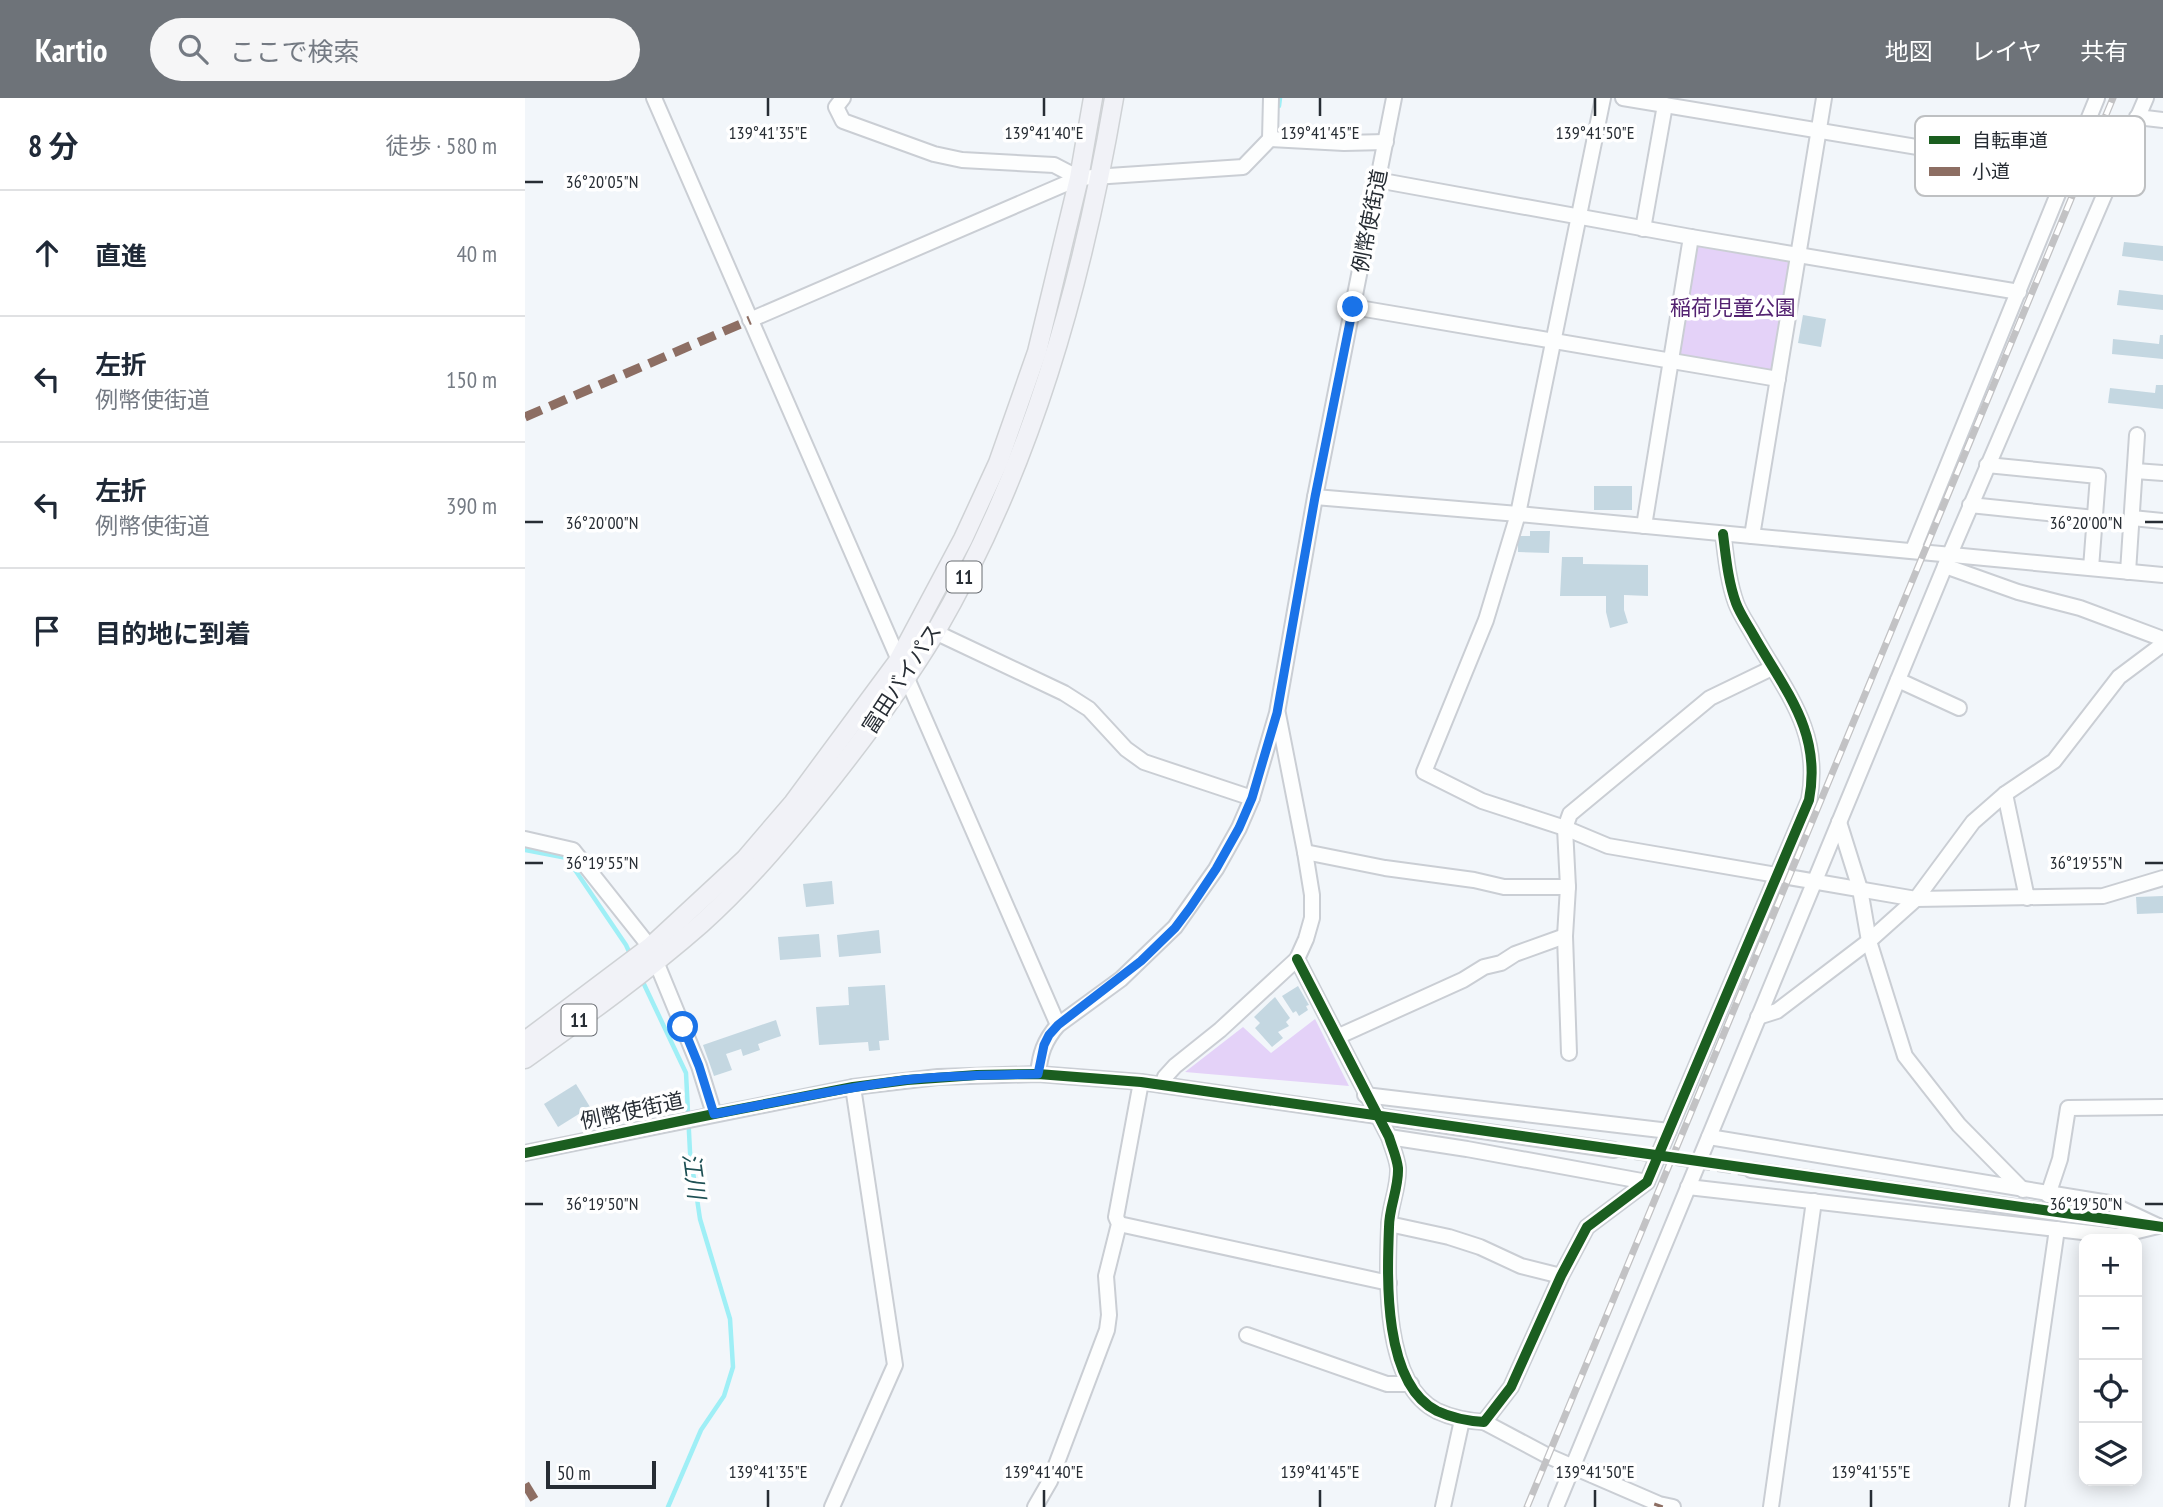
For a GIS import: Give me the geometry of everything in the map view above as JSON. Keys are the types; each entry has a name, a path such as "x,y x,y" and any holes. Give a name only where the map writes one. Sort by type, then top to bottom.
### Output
{"main road":[{"name":"富田バイパス","path":"650,957 753,850 793,803 898,661 963,539 998,463 1038,352 1079,178 1093,98"},
{"name":"富田バイパス","path":"525,1059 650,957 703,922 753,873 806,813 870,730 935,632 981,547 1015,469 1056,355 1081,262 1114,98"},
{"name":"富田バイパス","path":"529,1033 629,974"}],"street":[{"path":"654,98 1058,1025"},
{"path":"843,98 836,107 843,121 934,154 962,160 1054,165 1079,178"},
{"path":"750,320 1079,178 1243,167 1270,139 1271,98"},
{"name":"例幣使街道","path":"525,1153 852,1087 939,1077 1038,1074 1044,1045 1058,1025 1121,979 1175,928 1216,869 1239,828 1252,798 1277,713 1315,497 1394,98"},
{"path":"1603,98 1518,514 1486,620 1424,772 1482,801 1565,828 1608,846 1916,899 2103,896 2163,878"},
{"path":"1623,98 1915,147"},
{"path":"1752,536 1824,98"},
{"path":"2090,116 2097,98"},
{"path":"2137,116 2146,98"},
{"path":"1643,229 1665,105"},
{"path":"2145,118 2163,120"},
{"path":"1270,139 1386,142"},
{"path":"1377,180 1643,229 2019,292"},
{"path":"1913,550 2057,196"},
{"path":"1556,1507 1947,560 2103,196"},
{"path":"1644,526 1691,237"},
{"path":"1353,307 1778,379"},
{"path":"2128,572 2137,435"},
{"path":"1987,465 2098,476 2091,568"},
{"path":"2135,471 2163,474"},
{"path":"1315,497 1913,550 1947,560 2018,592 2080,608 2163,639"},
{"path":"1970,505 2095,518"},
{"path":"2133,518 2163,521"},
{"path":"1484,1422 1511,1387 1561,1276 1587,1227 1647,1182 1809,800 1813,770 1812,753 1805,729 1793,702 1737,604 1730,580 1723,534"},
{"path":"1947,560 2163,575"},
{"path":"935,632 1065,693 1089,709 1126,749 1144,762 1252,798"},
{"path":"1758,1017 1777,1011 1869,941 1916,899 1973,822 2005,794 2054,761 2119,677 2163,644"},
{"path":"1569,1053 1565,828 1570,814 1710,698 1772,668"},
{"path":"1898,680 1959,708"},
{"path":"1162,1085 1175,1066 1220,1030 1297,959 1306,939 1312,918 1312,895 1277,713"},
{"path":"2005,794 2027,898"},
{"path":"1839,822 1860,889 1869,941 1905,1056 1959,1125 2023,1190"},
{"path":"525,839 573,850 650,957 699,1066 714,1114"},
{"path":"1305,852 1504,887 1568,887"},
{"path":"1337,1037 1463,980 1484,967 1501,963 1515,954 1565,936"},
{"path":"1297,959 1389,1138 1398,1167 1389,1224 1391,1330 1406,1376 1418,1395 1435,1410 1462,1420 1484,1422 1524,1445 1572,1467 1658,1504 1674,1507"},
{"path":"1038,1074 1141,1082 1614,1150"},
{"path":"1035,1507 1050,1481 1107,1330 1109,1315 1106,1276 1119,1224 1116,1217 1141,1082"},
{"path":"832,1507 895,1365 852,1087"},
{"path":"1365,1095 1669,1131"},
{"path":"2048,1195 2060,1159 2068,1108 2163,1107"},
{"path":"1389,1138 1467,1149 1647,1182"},
{"path":"1709,1138 2109,1203 2161,1227"},
{"path":"1751,1170 2161,1227"},
{"path":"1688,1187 2117,1236 2161,1227"},
{"path":"1771,1507 1814,1201"},
{"path":"1119,1224 1389,1283"},
{"path":"1389,1224 1449,1237 1480,1247 1521,1266 1561,1276"},
{"path":"2017,1507 2057,1229"},
{"path":"1247,1335 1387,1384 1411,1384"},
{"path":"1443,1507 1462,1420"}],"green space":[{"name":"稲荷児童公園","path":"1694,246 1789,262 1771,370 1676,354"},
{"path":"1315,1019 1349,1086 1185,1072 1243,1027 1271,1053"}],"building":[{"path":"2124,242 2163,246 2163,261 2122,256"},
{"path":"2119,290 2163,295 2163,310 2117,305"},
{"path":"1803,315 1826,319 1821,347 1798,343"},
{"path":"2160,335 2163,335 2163,359 2112,354 2113,339 2159,344"},
{"path":"2156,385 2163,385 2163,409 2108,403 2110,388 2155,393"},
{"path":"1594,486 1632,486 1632,510 1594,510"},
{"path":"1530,531 1550,531 1549,553 1518,552 1518,536 1530,536"},
{"path":"1562,557 1583,557 1583,564 1648,565 1648,596 1624,595 1624,610 1628,623 1610,628 1606,596 1560,596"},
{"path":"832,881 834,904 806,907 803,884"},
{"path":"2163,896 2163,913 2137,914 2136,897"},
{"path":"879,930 881,953 839,957 837,935"},
{"path":"819,934 821,957 780,960 778,937"},
{"path":"885,985 889,1040 879,1041 880,1050 869,1051 868,1042 819,1045 816,1007 849,1005 848,987"},
{"path":"1298,986 1309,1005 1306,1006 1308,1010 1299,1016 1296,1011 1293,1013 1282,996"},
{"path":"1275,997 1290,1018 1286,1022 1289,1026 1278,1032 1283,1038 1272,1047 1255,1028 1260,1023 1254,1017"},
{"path":"776,1020 781,1036 758,1044 760,1050 743,1056 741,1049 726,1054 732,1070 714,1076 703,1045"},
{"path":"576,1084 590,1107 558,1127 544,1104"}],"waterway":[{"path":"1279,106 1280,98"},
{"name":"江川","path":"525,850 567,858 631,956"},
{"name":"江川","path":"642,980 686,1073 690,1152 700,1219 730,1319 733,1367 724,1396 701,1430 668,1507"}],"tunnel":[{"path":"1614,1150 1751,1170"}],"railway":[{"path":"2106,116 2113,98"},
{"path":"1527,1507 2072,196"}],"marked path":[{"path":"525,417 750,320"},
{"path":"525,1484 539,1507"}],"cycle path":[{"path":"1297,959 1389,1137 1397,1160 1398,1175 1389,1227 1389,1301 1392,1328 1406,1378 1419,1397 1437,1411 1460,1419 1484,1422 1511,1387 1561,1276 1587,1227 1647,1182 1809,800 1812,776 1806,733 1789,695 1738,607 1729,578 1723,534"},
{"path":"525,1153 853,1087 977,1075 1038,1074 1141,1082 2163,1227"}],"route":[{"path":"683,1027 714,1114 852,1087 907,1080 1038,1074 1044,1045 1058,1025 1121,979 1175,928 1216,869 1239,828 1261,773 1277,713 1315,497 1353,307"}]}
